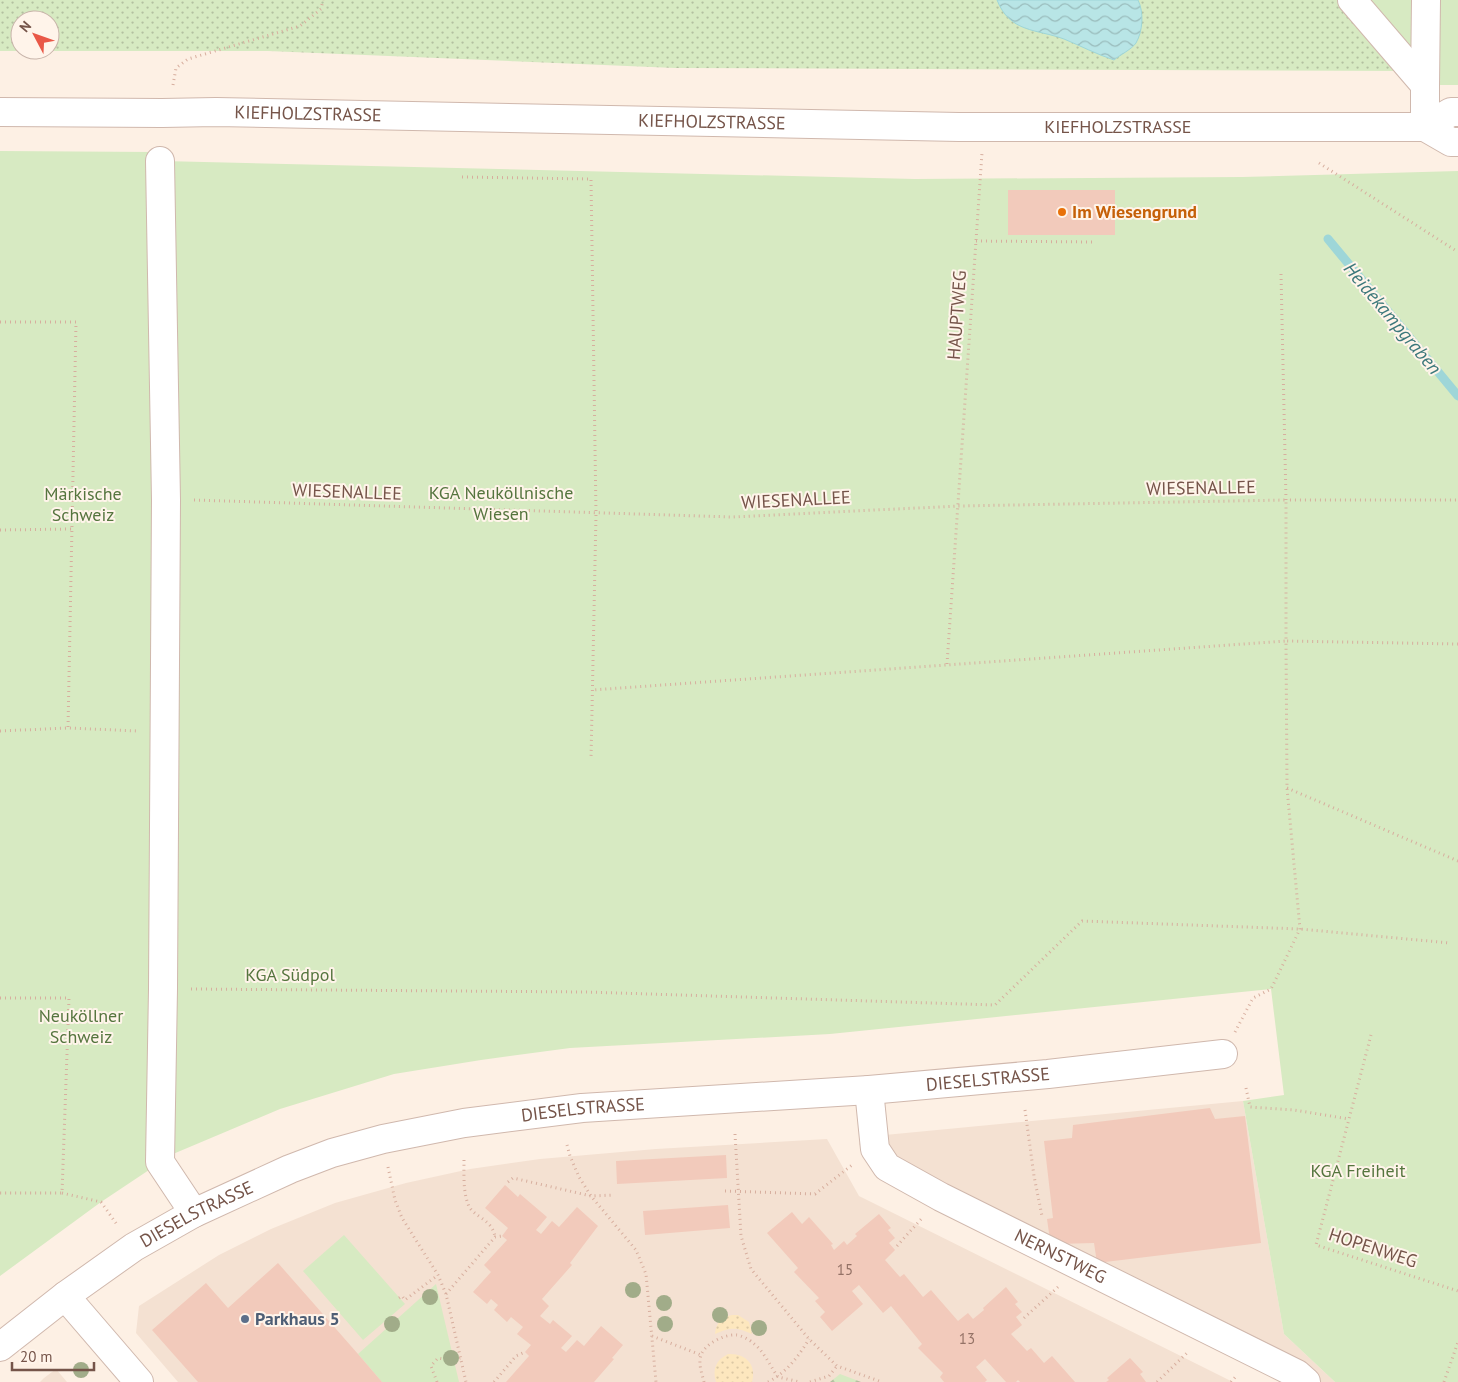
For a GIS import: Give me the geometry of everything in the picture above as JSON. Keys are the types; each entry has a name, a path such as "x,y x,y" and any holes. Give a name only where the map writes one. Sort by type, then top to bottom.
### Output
{"street":[{"path":"1352,0 1425,85"},
{"path":"1425,127 1426,0"},
{"name":"KIEFHOLZSTRASSE","path":"0,112 226,112 984,127 1425,127 1451,112 1458,112"},
{"name":"KIEFHOLZSTRASSE","path":"1425,127 1451,142 1458,142"},
{"path":"160,161 166,500 160,1162 194,1213"},
{"name":"DIESELSTRASSE","path":"0,1348 66,1296 134,1247 194,1213 290,1169 332,1153 383,1139 464,1124 582,1108 869,1090 1048,1074 1223,1054"},
{"path":"869,1090 875,1149"},
{"name":"NERNSTWEG","path":"875,1149 886,1167 1049,1251 1210,1329 1297,1374 1306,1382"},
{"path":"66,1296 139,1382"}],"path":[{"path":"176,68 188,59 300,26 321,9 323,0"},
{"name":"HAUPTWEG","path":"947,664 984,127"},
{"path":"1319,163 1458,252"},
{"path":"462,177 591,179 596,514 591,759"},
{"path":"976,240 1093,242"},
{"path":"1223,1054 1253,998 1271,989 1300,929 1287,788 1286,500 1281,274"},
{"path":"0,322 76,322 68,728"},
{"name":"WIESENALLEE","path":"166,500 732,517 958,506 1286,500 1458,500"},
{"path":"0,530 72,529"},
{"path":"592,690 1286,641 1458,644"},
{"path":"0,731 68,728 164,731"},
{"path":"1287,788 1458,861"},
{"path":"163,988 586,992 995,1005 1082,921 1300,929 1450,942"},
{"path":"0,998 69,998 62,1193"},
{"name":"HOPENWEG","path":"1371,1035 1316,1245 1458,1291"},
{"path":"1246,1088 1250,1108 1294,1110 1349,1119"},
{"path":"1025,1110 1034,1176 1049,1251"},
{"path":"735,1134 742,1236 751,1269 809,1339 837,1366 882,1382"},
{"path":"383,1139 395,1200 402,1218 438,1275 446,1294 466,1382"},
{"path":"567,1145 579,1177 591,1196 636,1250 646,1274 656,1382"},
{"path":"725,1191 815,1194 852,1164 875,1149"},
{"path":"464,1160 464,1186 468,1206 494,1228 495,1237"},
{"path":"508,1182 513,1178 591,1196 614,1195"},
{"path":"0,1193 62,1193 101,1202"},
{"path":"897,1246 942,1197"},
{"path":"446,1294 495,1237 502,1236"},
{"path":"1024,1318 1081,1266"},
{"path":"399,1298 402,1296 405,1300 438,1275"},
{"path":"1157,1382 1210,1329"},
{"path":"704,1382 700,1368 701,1356 710,1344 723,1337 737,1334 752,1341 762,1350 778,1377 800,1382"},
{"path":"652,1336 701,1356"},
{"path":"768,1382 778,1377 800,1354 809,1339"},
{"path":"1444,1382 1458,1342"},
{"path":"494,1382 516,1356 525,1352"},
{"path":"437,1382 431,1366 434,1362 438,1358 454,1362 460,1358"},
{"path":"810,1382 829,1376 837,1366"}],"shaded area":[{"path":"1243,1101 1284,1334 1335,1382 1289,1382 877,1176 859,1144 864,1137"},
{"path":"827,1139 859,1196 1233,1382 178,1382 136,1333 139,1306 219,1255 271,1229 335,1203 406,1183 470,1169 540,1159 656,1149"},
{"path":"56,1369 67,1382 40,1382 44,1378"}],"green space":[{"path":"0,0 1356,0 1401,71 675,68 268,51 60,51 60,10 10,10 10,51 0,51"},
{"path":"1367,0 1458,0 1458,85 1439,85"},
{"name":"KGA Neuköllnische Wiesen","path":"0,151 154,152 163,161 915,179 1242,177 1458,171 1458,1382 1335,1382 1284,1334 1243,1101 1284,1095 1271,989 830,1034 570,1048 394,1074 280,1109 173,1154 101,1202 0,1276"},
{"path":"344,1235 405,1304 363,1340 303,1271"},
{"path":"436,1284 459,1382 382,1382 358,1354"},
{"path":"840,1374 861,1382 830,1382"}],"sand":[{"path":"732,1315 738,1315 749,1322 752,1334 734,1329 715,1334 720,1321"},
{"path":"728,1354 740,1356 749,1361 753,1370 752,1382 716,1382 714,1373 716,1365 720,1359"}],"water":[{"path":"997,0 1138,0 1142,16 1141,27 1136,43 1114,60 1064,39 1017,24 1009,19"}],"building":[{"path":"1008,190 1115,190 1115,235 1008,235"},
{"path":"1210,1108 1215,1119 1245,1116 1261,1243 1097,1263 1094,1243 1057,1244 1050,1240 1047,1219 1053,1218 1044,1141 1072,1138 1073,1125"},
{"path":"726,1155 727,1178 617,1184 616,1161"},
{"path":"505,1185 518,1197 520,1194 547,1217 536,1230 541,1234 552,1221 559,1227 577,1207 598,1226 570,1263 572,1265 542,1299 549,1306 540,1316 550,1324 553,1320 572,1336 561,1348 566,1352 577,1340 584,1346 601,1326 623,1345 612,1358 614,1359 594,1382 506,1382 529,1356 525,1352 531,1345 517,1334 523,1327 511,1317 507,1322 494,1310 498,1305 491,1299 487,1304 473,1292 491,1272 484,1265 507,1240 502,1236 508,1228 485,1208"},
{"path":"728,1205 730,1228 645,1235 643,1211"},
{"path":"792,1212 802,1224 809,1217 833,1244 831,1245 834,1250 844,1241 847,1245 857,1236 855,1234 879,1214 891,1228 888,1230 895,1238 889,1243 895,1250 885,1260 900,1277 904,1274 923,1297 931,1290 958,1321 968,1313 973,1319 1006,1287 1018,1302 1015,1304 1022,1312 1016,1317 1022,1325 1011,1334 1027,1351 1031,1348 1044,1363 1052,1356 1075,1382 1020,1382 1018,1380 1016,1382 1006,1382 985,1359 976,1367 987,1380 985,1382 944,1382 940,1377 943,1373 918,1348 922,1344 891,1306 883,1313 859,1285 852,1291 863,1304 832,1331 820,1317 825,1312 815,1301 819,1298 794,1272 798,1268 767,1233"},
{"name":"Parkhaus 5","path":"278,1263 382,1382 198,1382 152,1330 206,1283 228,1308"},
{"path":"1130,1358 1143,1372 1140,1374 1146,1382 1106,1382 1109,1380 1107,1378"}],"waterway":[{"name":"Heidekampgraben","path":"1328,239 1458,396"}],"place":[{"name":"Im Wiesengrund","path":"1062,212"},
{"name":"Parkhaus 5","path":"245,1319"}],"park label":[{"name":"Märkische Schweiz","path":"83,504"},
{"name":"KGA Südpol","path":"290,975"},
{"name":"Neuköllner Schweiz","path":"81,1026"},
{"name":"KGA Freiheit","path":"1358,1171"}]}
